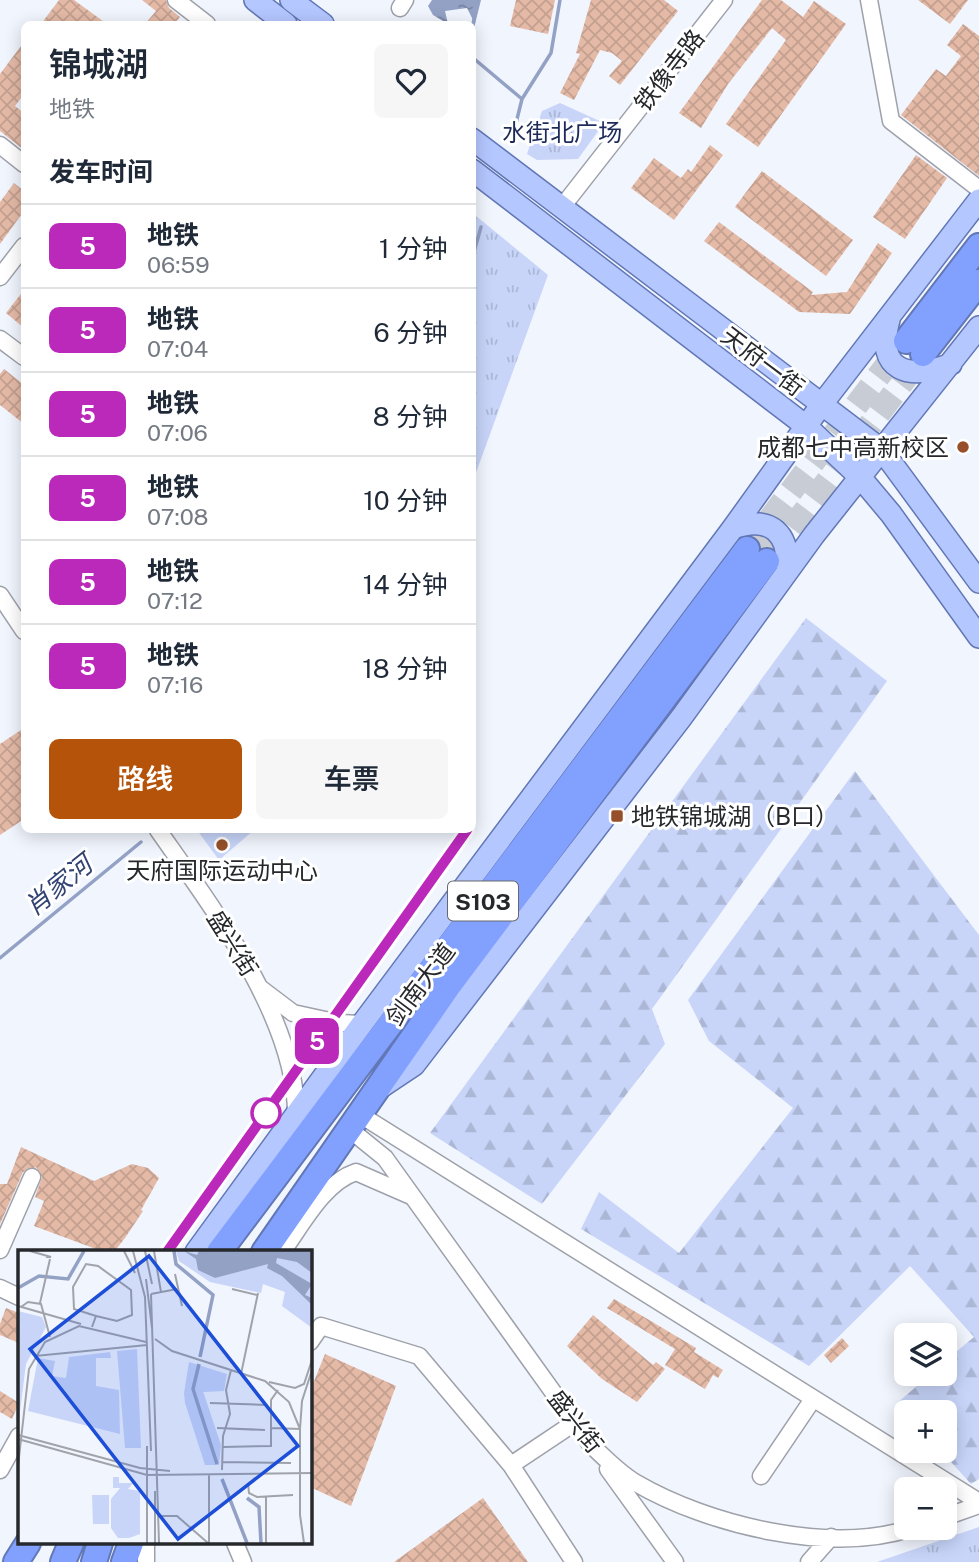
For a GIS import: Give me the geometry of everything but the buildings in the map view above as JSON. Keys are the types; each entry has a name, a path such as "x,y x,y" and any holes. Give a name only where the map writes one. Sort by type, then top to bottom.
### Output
{"highway":[{"path":"979,246 915,347 979,282"},
{"name":"剑南大道","path":"265,1250 450,984 759,552"},
{"name":"剑南大道","path":"221,1250 759,552"},
{"path":"16,1562 27,1544"},
{"path":"63,1562 71,1544"},
{"path":"94,1562 100,1544"},
{"path":"124,1562 131,1544"}],"main road":[{"path":"255,0 282,21"},
{"path":"291,0 319,21"},
{"name":"天府一街","path":"476,142 882,450 979,582"},
{"name":"天府一街","path":"476,179 806,426 860,477 891,514 979,637"},
{"path":"759,552 806,426 979,200"},
{"path":"891,315 884,340 889,358 904,370 920,374 950,364"},
{"path":"197,1250 362,1024 759,552 860,477 979,327"}],"street":[{"path":"176,0 203,21"},
{"name":"铁像寺路","path":"562,207 724,0"},
{"path":"869,0 891,121 979,189"},
{"path":"0,145 21,162"},
{"path":"0,277 21,250"},
{"path":"0,339 21,355"},
{"path":"0,596 21,628"},
{"name":"盛兴街","path":"160,833 260,988"},
{"path":"260,988 293,1013 339,1023 362,1024"},
{"path":"260,988 296,1087 296,1114"},
{"path":"354,1121 813,1399 979,1504"},
{"name":"盛兴街","path":"354,1121 385,1158 591,1445 634,1482 694,1509 765,1529 797,1535 831,1537 872,1537 894,1532"},
{"path":"283,1250 320,1199 342,1177 356,1172 411,1196"},
{"path":"0,1250 32,1177"},
{"path":"0,1288 18,1297"},
{"path":"312,1339 321,1325 419,1356 512,1465 574,1562"},
{"path":"761,1476 813,1399"},
{"path":"512,1465 574,1423"},
{"path":"0,1471 18,1438"},
{"path":"591,1445 675,1562"},
{"path":"957,1512 979,1504"},
{"path":"809,1562 831,1537"},
{"path":"146,1544 146,1562"},
{"path":"235,1544 243,1562"}],"green space":[{"name":"水街北广场","path":"560,103 604,123 578,159 537,160 527,154 542,111"},
{"path":"476,216 548,275 476,473"},
{"path":"806,618 887,681 652,1009 665,1044 542,1204 430,1133"},
{"path":"855,771 979,935 979,1479 971,1484 952,1463 957,1463 957,1400 901,1400 917,1386 957,1386 957,1351 974,1337 910,1266 809,1366 581,1229 599,1192 679,1253 793,1108 709,1041 688,1000"},
{"name":"天府国际运动中心","path":"199,833 250,833 219,860"},
{"path":"979,1527 979,1562 877,1562 941,1540 957,1540 957,1535"}],"water":[{"path":"432,0 481,0 476,21 467,8 445,11 447,21 443,21 433,15 428,6"}],"waterway":[{"name":"肖家河","path":"514,131 522,99 551,53 560,0"},
{"path":"476,60 522,99"},
{"name":"肖家河","path":"476,245 481,227"},
{"name":"肖家河","path":"0,958 141,842"}],"tunnel":[{"path":"747,549 903,344"},
{"path":"770,557 923,355"}],"metro line":[{"name":"5","path":"168,1250 465,833"}],"place":[{"name":"成都七中高新校区","path":"963,447"},
{"name":"地铁锦城湖（B口）","path":"617,816"},
{"name":"天府国际运动中心","path":"222,845"}]}
